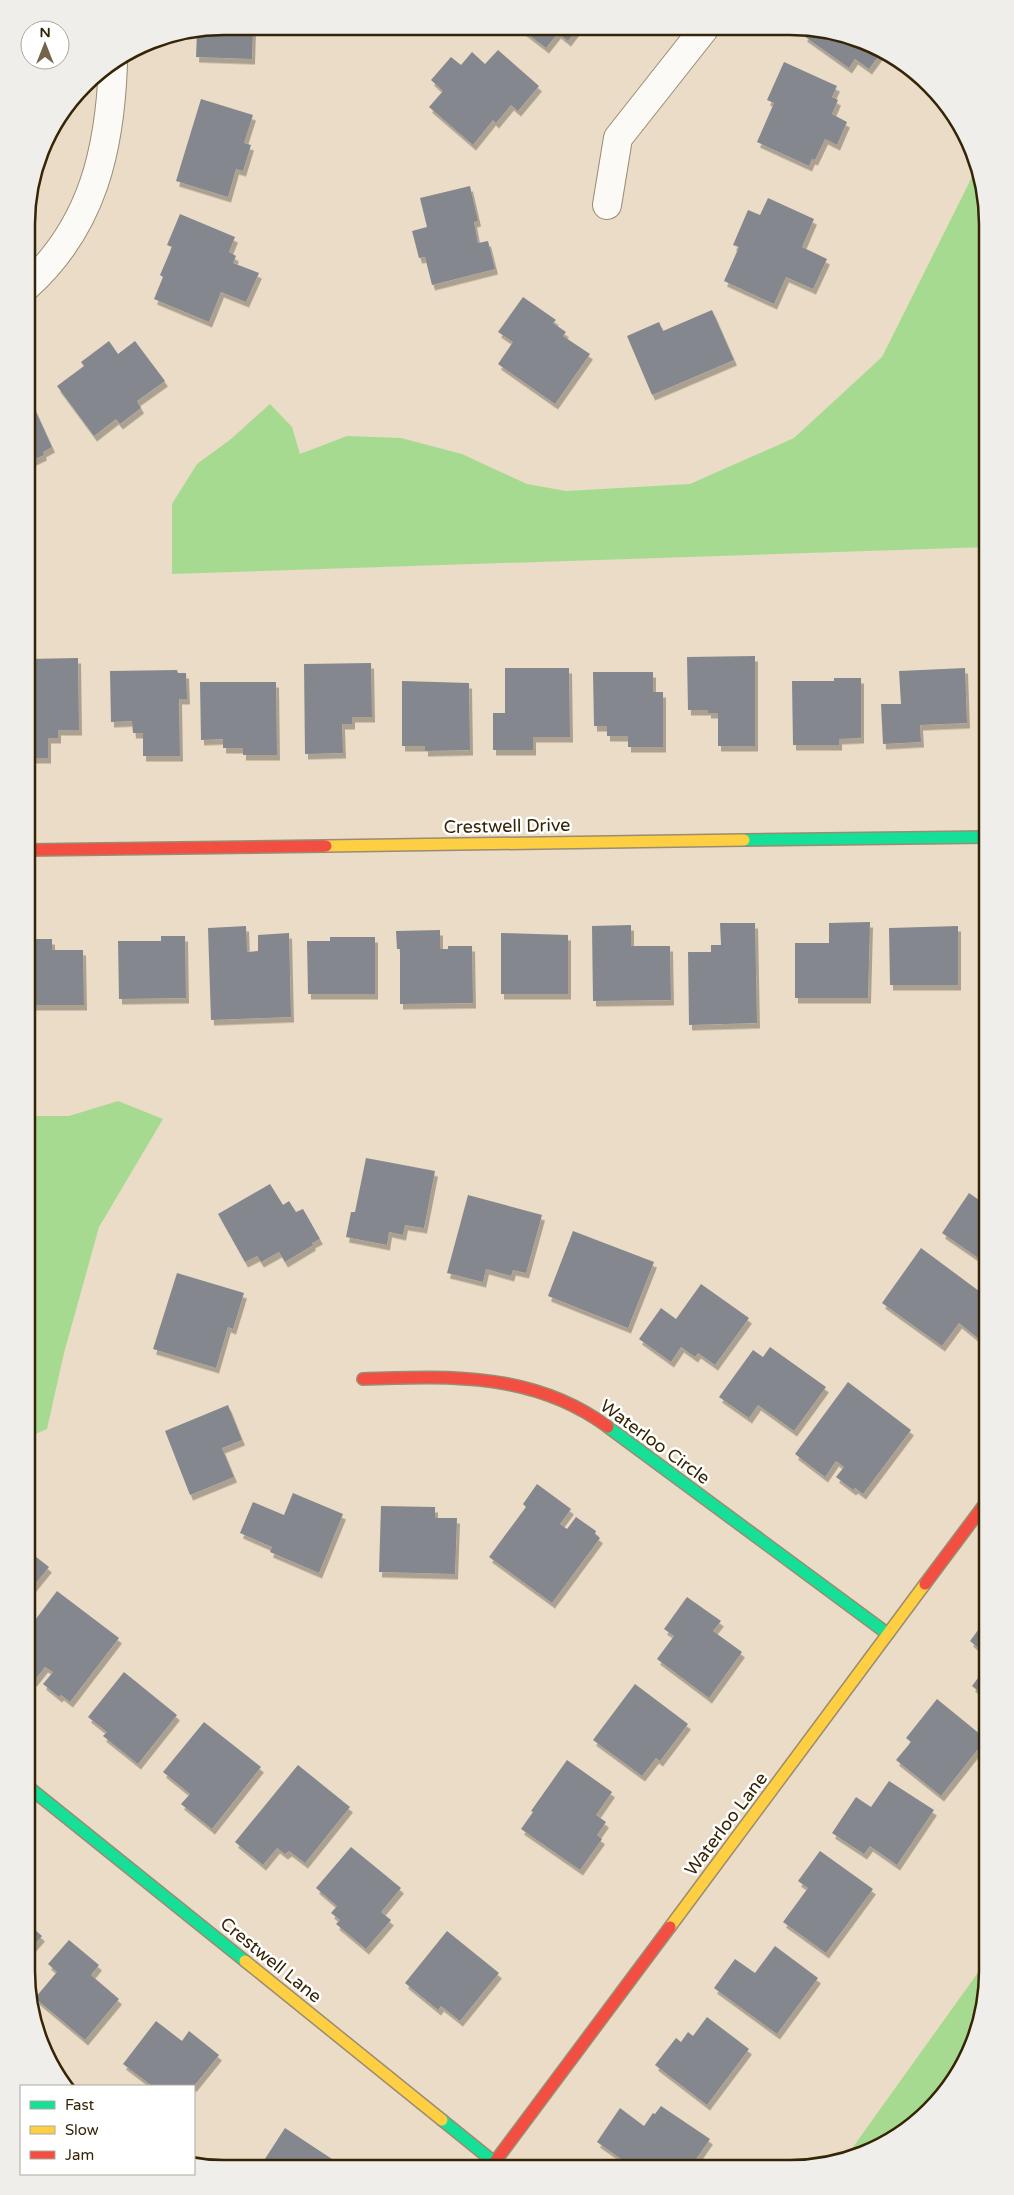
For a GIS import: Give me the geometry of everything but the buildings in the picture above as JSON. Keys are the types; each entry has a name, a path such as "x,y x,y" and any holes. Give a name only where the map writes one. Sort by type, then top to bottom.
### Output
{"street":[{"path":"607,205 618,138 699,35"},
{"path":"35,277 59,249 78,220 92,188 110,120 113,71"},
{"name":"Crestwell Drive","path":"35,850 979,838"},
{"name":"Waterloo Circle","path":"363,1378 468,1377 530,1388 575,1406 600,1421 888,1634"},
{"name":"Waterloo Lane","path":"497,2160 979,1512"},
{"name":"Crestwell Lane","path":"35,1792 487,2160"}],"shaded area":[{"path":"973,175 979,211 979,547 172,574 172,504 197,464 231,439 270,404 292,427 300,454 347,436 401,438 462,454 527,484 566,491 690,484 794,438 882,357"},
{"path":"118,1101 163,1119 99,1227 64,1353 47,1429 35,1434 35,1116 69,1116"},
{"path":"979,1971 979,1984 969,2032 960,2055 940,2086 924,2105 905,2121 874,2141 851,2150"}],"traffic: fast":[{"path":"744,840 979,837"},
{"path":"608,1427 888,1634"},
{"path":"35,1792 245,1961"},
{"path":"442,2120 492,2160"}],"traffic: slow":[{"path":"326,846 744,840"},
{"path":"670,1927 925,1584"},
{"path":"245,1961 442,2120"}],"traffic: jam":[{"path":"35,850 326,846"},
{"path":"363,1379 459,1378 521,1387 551,1396 580,1409 608,1427"},
{"path":"925,1584 979,1512"},
{"path":"496,2160 670,1927"}]}
